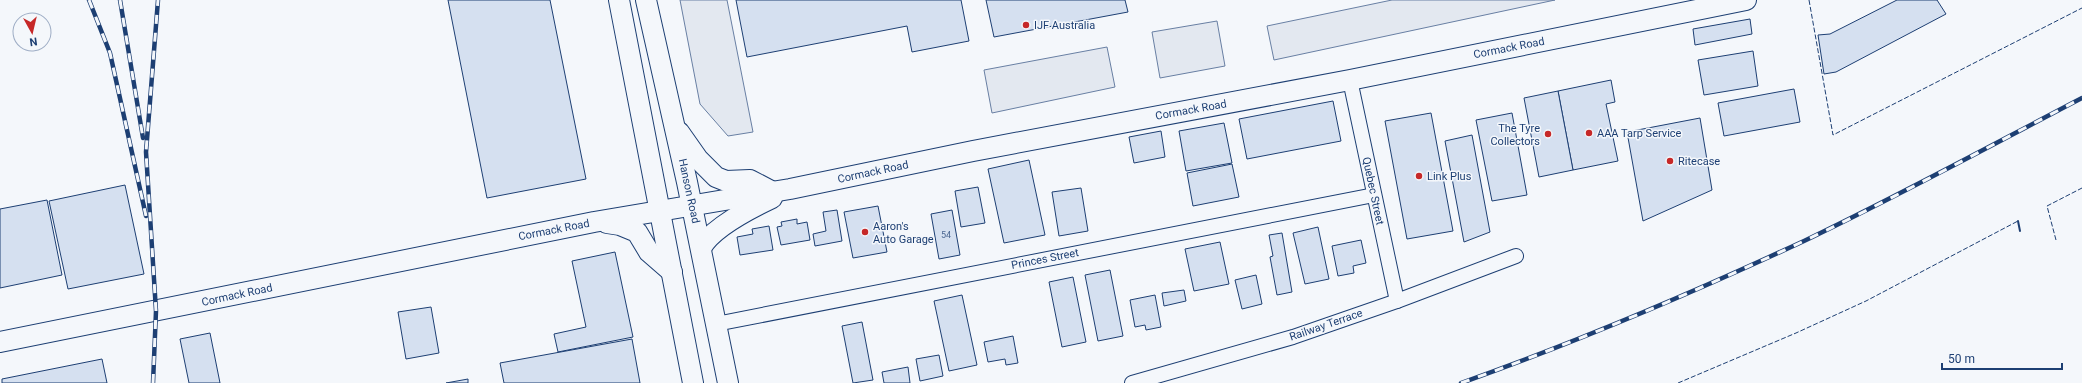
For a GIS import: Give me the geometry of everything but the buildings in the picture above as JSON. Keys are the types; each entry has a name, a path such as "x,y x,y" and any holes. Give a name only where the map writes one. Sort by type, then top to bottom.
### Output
{"street":[{"path":"619,0 692,383"},
{"name":"Hanson Road","path":"646,0 692,205 728,383"},
{"name":"Cormack Road","path":"0,342 594,222 782,190 973,151 1350,80 1746,0"},
{"name":"Quebec Street","path":"1350,80 1397,301"},
{"path":"674,126 698,159 716,177 726,181 750,180 782,190"},
{"path":"594,222 646,195 650,178 650,157"},
{"path":"701,248 704,242 715,232 754,206 782,190"},
{"name":"Princes Street","path":"716,324 1374,195"},
{"path":"594,222 620,225 633,229 642,237 649,252 672,272"},
{"name":"Railway Terrace","path":"1132,383 1293,337 1397,301 1516,256"}],"shaded area":[{"path":"680,0 727,0 753,132 728,136 700,104"},
{"path":"1392,0 1555,0 1274,60 1267,26"},
{"path":"1217,21 1225,66 1160,78 1152,32"},
{"path":"1107,47 1115,87 992,113 984,70"}],"railway":[{"path":"89,0 110,53 146,216"},
{"path":"120,0 143,138"},
{"path":"153,383 156,311 146,152 158,0"},
{"path":"1461,383 1591,334 1677,298 1804,241 1944,171 2082,98"}],"fence":[{"path":"1809,0 1833,135 2082,8"},
{"path":"2056,240 2047,206 2082,188"},
{"path":"1678,383 1796,333 1866,301 2018,221"}],"wall":[{"path":"2018,221 2020,231"}],"place":[{"name":"IJF Australia","path":"1026,25"},
{"name":"AAA Tarp Service","path":"1589,133"},
{"name":"The Tyre Collectors","path":"1548,134"},
{"name":"Ritecase","path":"1670,161"},
{"name":"Link Plus","path":"1419,176"},
{"name":"Aaron's Auto Garage","path":"865,232"}]}
